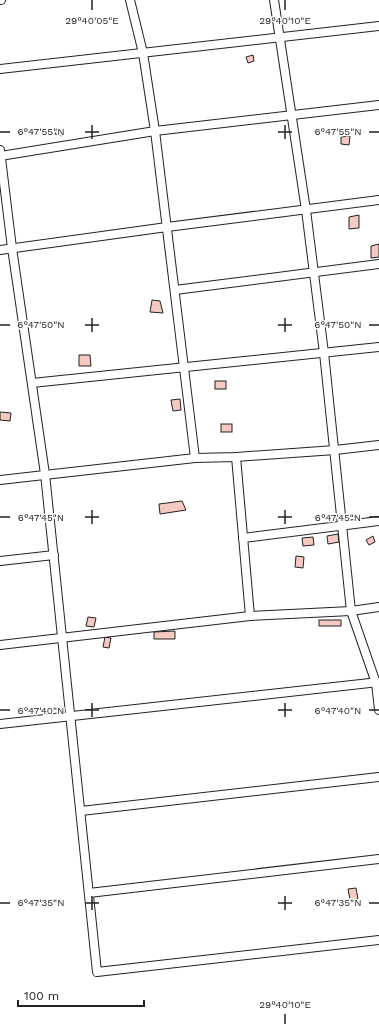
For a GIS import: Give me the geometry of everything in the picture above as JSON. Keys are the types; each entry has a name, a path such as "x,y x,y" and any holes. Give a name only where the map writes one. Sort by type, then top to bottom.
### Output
{"street":[{"path":"130,0 143,53 155,131 195,458"},
{"path":"274,0 314,272 335,450 351,611 377,683 379,710"},
{"path":"0,69 379,26"},
{"path":"379,105 155,131 0,154 12,248 45,474 97,972 379,940"},
{"path":"0,250 379,200"},
{"path":"175,290 379,264"},
{"path":"32,383 379,347"},
{"path":"0,480 195,458 236,457 335,450 379,445"},
{"path":"236,457 250,616"},
{"path":"243,538 379,521"},
{"path":"0,561 54,555"},
{"path":"0,645 250,616 351,611 379,608"},
{"path":"0,724 377,683"},
{"path":"81,811 379,777"},
{"path":"89,894 379,859"}],"building":[{"path":"253,55 254,61 248,63 246,57"},
{"path":"57,128 64,131 62,136 55,134"},
{"path":"350,136 349,145 341,144 341,137"},
{"path":"359,215 359,228 349,229 349,217"},
{"path":"379,244 379,257 371,258 371,246"},
{"path":"152,300 160,301 163,313 150,312"},
{"path":"79,355 90,355 91,366 79,366"},
{"path":"215,381 226,381 226,389 215,389"},
{"path":"180,399 181,410 173,411 171,400"},
{"path":"0,412 11,413 10,421 0,420"},
{"path":"221,424 232,424 232,432 221,432"},
{"path":"182,501 186,510 160,514 159,504"},
{"path":"338,534 339,542 328,544 327,536"},
{"path":"373,536 375,542 369,545 366,540"},
{"path":"313,537 314,545 303,546 302,538"},
{"path":"296,556 304,557 303,568 295,567"},
{"path":"88,617 96,618 94,627 86,626"},
{"path":"319,620 341,620 341,626 319,626"},
{"path":"175,631 175,639 154,639 154,632"},
{"path":"105,637 111,638 109,648 103,647"},
{"path":"356,888 358,899 350,900 348,889"}]}
